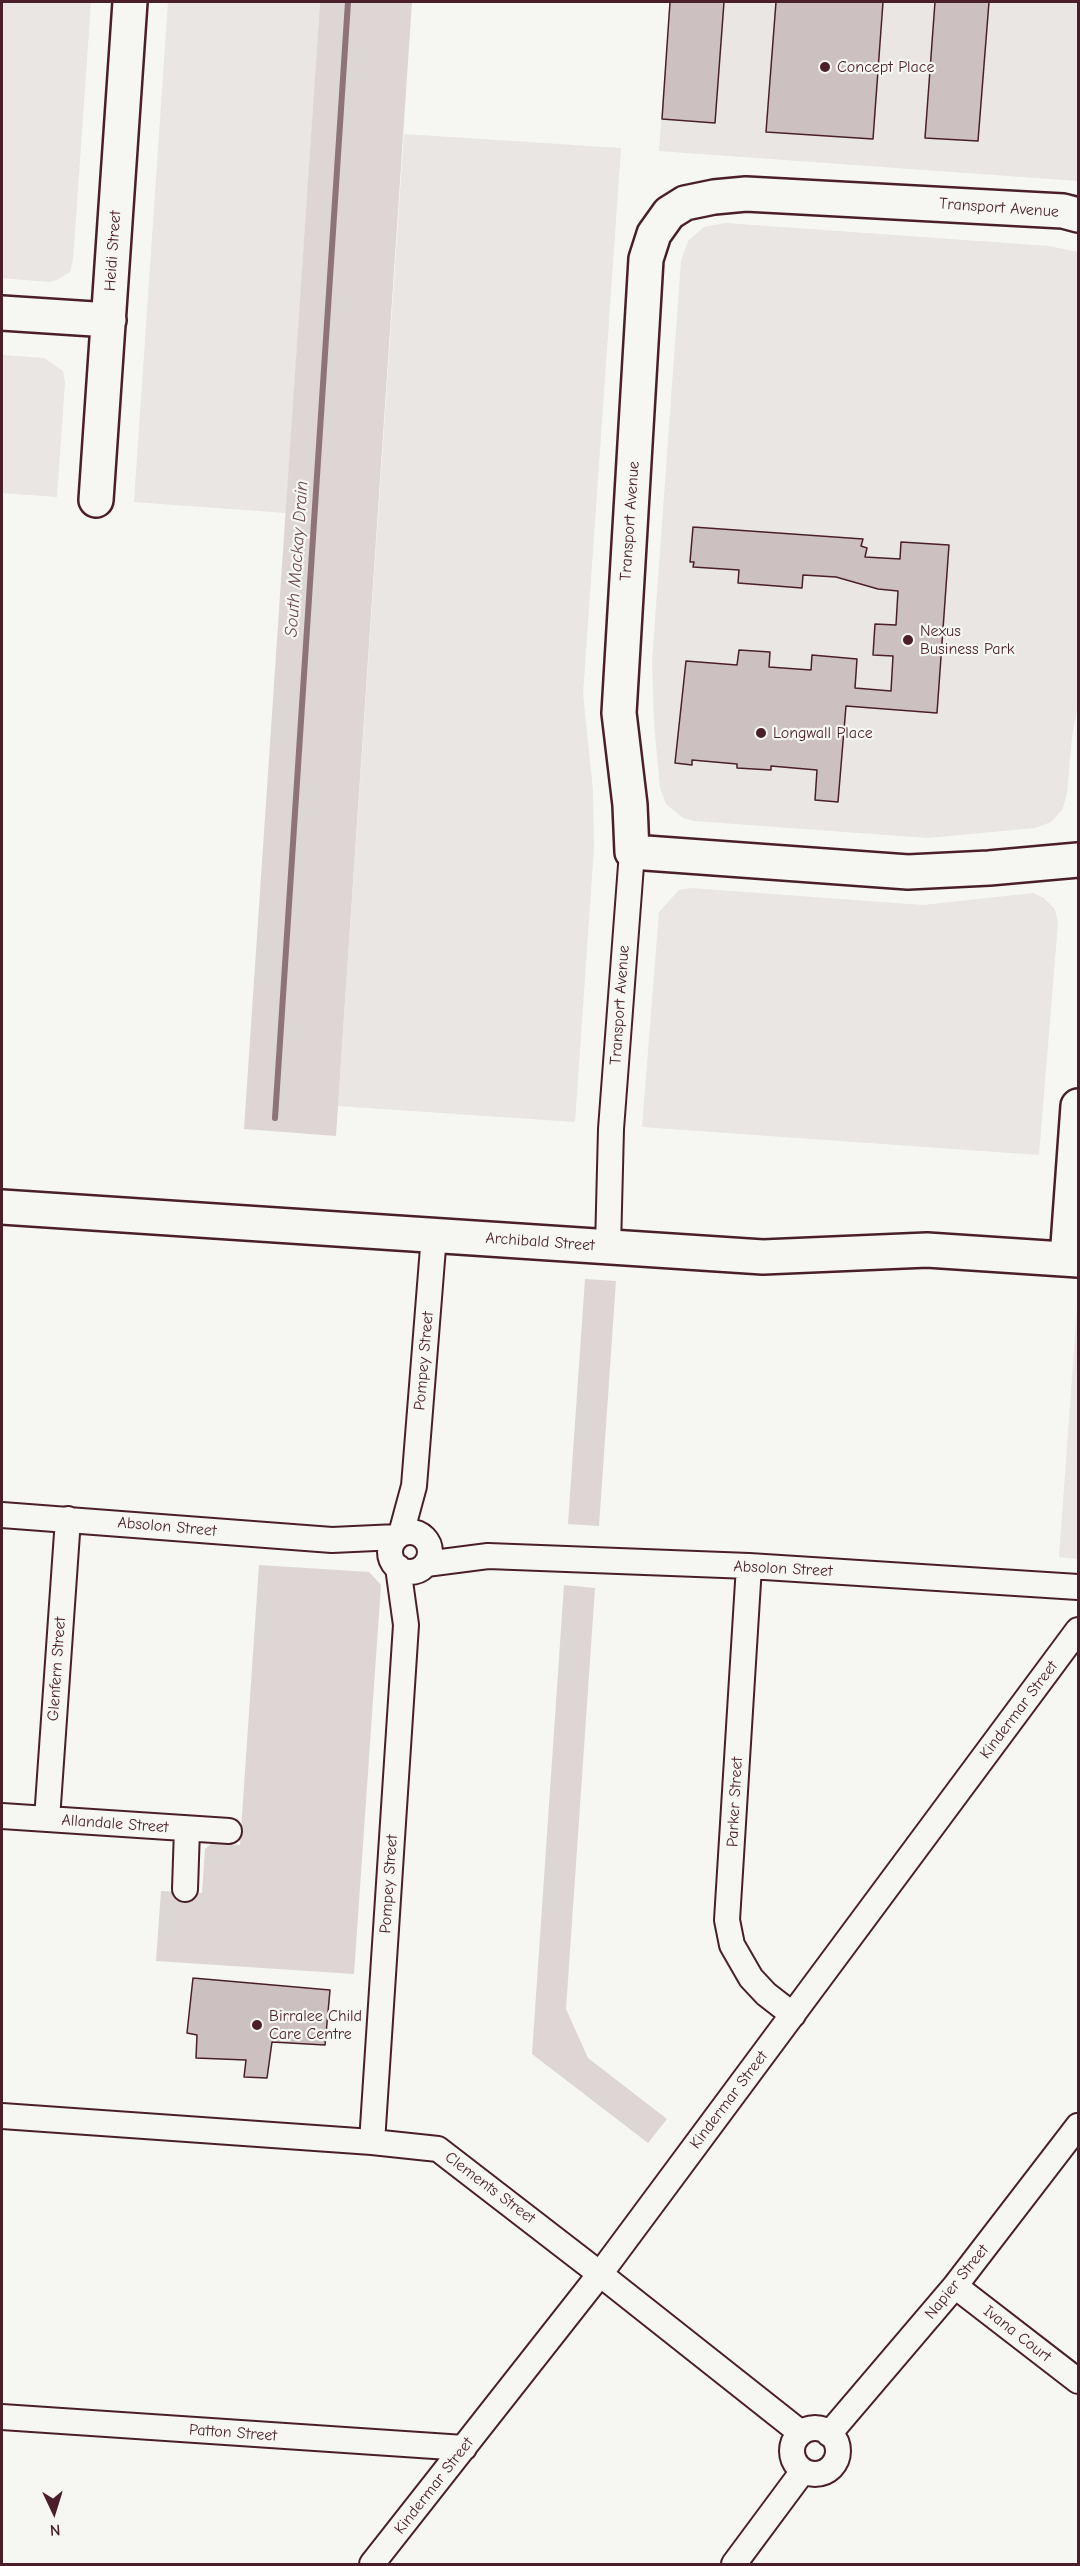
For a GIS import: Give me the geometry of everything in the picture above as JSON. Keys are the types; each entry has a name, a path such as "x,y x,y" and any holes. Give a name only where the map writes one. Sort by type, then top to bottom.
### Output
{"street":[{"name":"Heidi Street","path":"96,500 130,2"},
{"name":"Transport Avenue","path":"608,1247 611,1129 632,852 630,805 619,713 620,672 646,259 654,234 669,213 685,203 746,194 1063,211 1078,215"},
{"path":"2,313 109,320"},
{"path":"632,852 908,872 1078,860"},
{"path":"1073,1259 1078,1106"},
{"name":"Archibald Street","path":"2,1207 763,1257 927,1250 1073,1259"},
{"name":"Pompey Street","path":"372,2142 406,1625 406,1546 414,1486 434,1235"},
{"name":"Absolon Street","path":"2,1515 406,1546 488,1556 749,1566 1078,1587"},
{"name":"Glenfern Street","path":"47,1819 68,1519"},
{"name":"Absolon Street","path":"406,1546 410,1571 424,1566 488,1556"},
{"name":"Pompey Street","path":"406,1625 424,1566"},
{"name":"Parker Street","path":"749,1566 728,1920 732,1945 751,1978 766,1994 793,2015"},
{"name":"Kindermar Street","path":"372,2565 600,2274 1078,1630"},
{"name":"Allandale Street","path":"2,1816 229,1831"},
{"path":"185,1889 187,1829"},
{"name":"Clements Street","path":"2,2116 372,2142 438,2149 801,2433"},
{"name":"Napier Street","path":"829,2434 955,2286 1078,2126"},
{"name":"Ivana Court","path":"955,2286 1078,2381"},
{"name":"Patton Street","path":"2,2417 464,2448"},
{"path":"816,2428 829,2434 838,2451 833,2466 817,2474 803,2471 795,2463 792,2452 793,2444 801,2433 816,2428"},
{"path":"734,2565 803,2471"}],"shaded area":[{"path":"2,2 91,2 73,260 70,272 49,282 2,278"},
{"path":"168,2 320,2 286,513 134,502"},
{"path":"320,2 412,2 336,1136 244,1129"},
{"path":"670,2 1078,2 1078,181 659,151"},
{"path":"404,134 621,148 583,694 593,790 594,847 575,1122 338,1106"},
{"path":"725,223 1049,246 1078,252 1078,704 1072,736 1067,794 1062,810 1051,822 1035,828 928,838 694,821 683,818 666,804 660,788 654,723 652,662 681,261 688,241 704,227"},
{"path":"2,355 44,358 63,371 65,382 57,497 2,493"},
{"path":"690,888 923,905 1033,893 1044,898 1055,909 1058,923 1039,1155 642,1127 659,912 679,890"},
{"path":"585,1279 616,1281 599,1526 568,1524"},
{"path":"1078,1310 1078,1559 1059,1557"},
{"path":"259,1565 369,1572 381,1585 354,1974 156,1961 161,1891 202,1893 205,1849 212,1843 240,1845"},
{"path":"564,1585 595,1588 566,2009 588,2058 667,2119 648,2143 532,2054"}],"building":[{"path":"670,2 724,2 715,123 662,119"},
{"name":"Concept Place","path":"776,2 883,2 873,139 766,132"},
{"path":"935,2 989,2 978,141 925,138"},
{"path":"693,527 863,539 861,546 867,548 865,557 900,559 901,542 949,545 937,713 846,706 838,802 815,800 817,770 771,766 771,770 737,768 737,764 692,760 692,765 675,763 686,661 737,665 739,650 770,652 769,667 811,670 812,655 857,659 855,688 891,691 893,656 873,655 875,624 896,625 898,591 878,589 836,577 803,575 802,588 738,583 739,570 693,567 694,562 690,562"},
{"path":"193,1978 330,1990 325,2045 272,2042 267,2078 244,2077 246,2060 196,2058 197,2035 187,2033"}],"waterway":[{"name":"South Mackay Drain","path":"275,1118 348,2"}],"place":[{"name":"Concept Place","path":"825,67"},
{"name":"Nexus Business Park","path":"908,640"},
{"name":"Longwall Place","path":"761,733"},
{"name":"Birralee Child Care Centre","path":"257,2025"}]}
